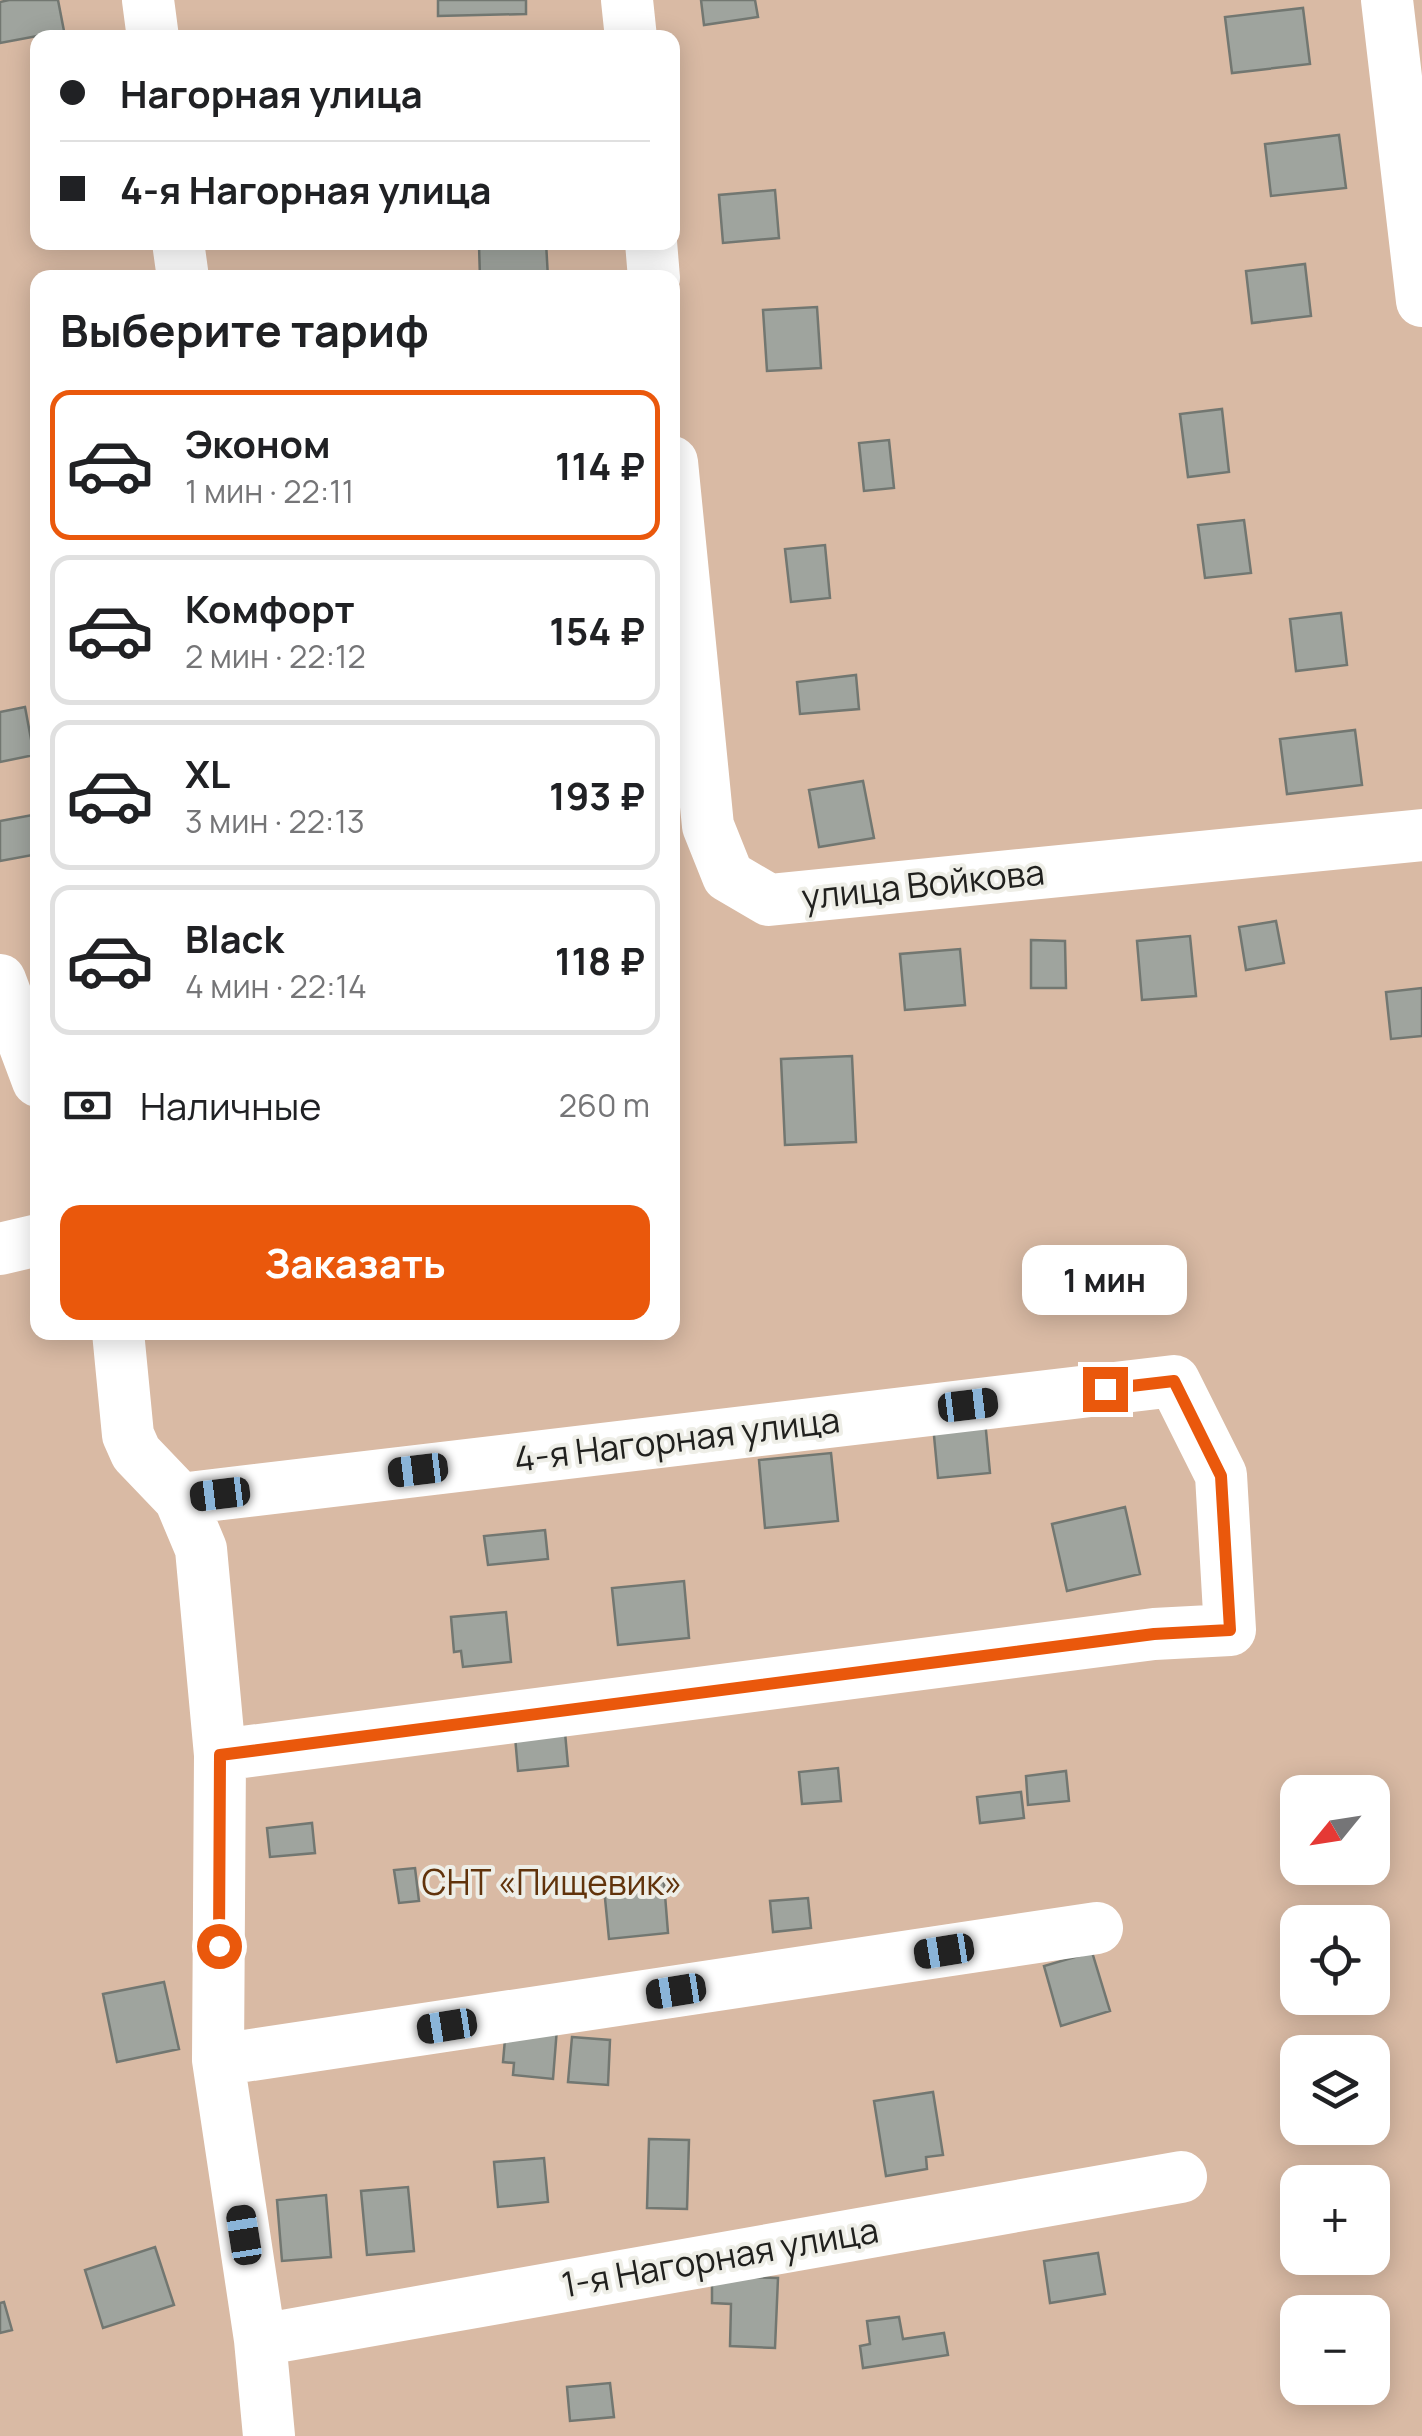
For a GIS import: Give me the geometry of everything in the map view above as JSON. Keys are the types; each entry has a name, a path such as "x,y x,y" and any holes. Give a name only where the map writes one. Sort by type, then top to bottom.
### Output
{"street":[{"path":"148,0 151,30"},
{"path":"627,0 630,30"},
{"path":"1387,0 1422,301"},
{"name":"улица Войкова","path":"680,543 708,826 728,876 769,900 1422,835"},
{"path":"0,980 30,1060"},
{"path":"0,1249 30,1242"},
{"path":"119,1340 128,1436 136,1453 180,1499 201,1549 220,1755 218,2060 260,2340 268,2436"},
{"name":"4-я Нагорная улица","path":"180,1499 1174,1381 1221,1476 1230,1630 1154,1634 220,1755"},
{"path":"218,2060 1097,1928"},
{"name":"1-я Нагорная улица","path":"260,2340 1181,2176"}],"green space":[{"name":"СНТ «Пищевик»","path":"0,0 1422,0 1422,2436 0,2436"}],"building":[{"path":"58,0 64,30 30,30 30,37 0,43 0,2"},
{"path":"438,0 526,0 526,14 438,16"},
{"path":"701,0 755,0 758,17 704,25"},
{"path":"1303,8 1310,64 1232,73 1225,17"},
{"path":"1339,135 1346,188 1271,196 1265,144"},
{"path":"775,190 779,238 723,243 719,195"},
{"path":"479,250 546,250 548,270 480,270"},
{"path":"1305,264 1311,316 1252,323 1246,271"},
{"path":"817,307 821,368 767,371 763,310"},
{"path":"1222,409 1229,472 1188,477 1180,414"},
{"path":"889,440 894,488 864,491 859,443"},
{"path":"1244,520 1251,573 1205,578 1198,525"},
{"path":"825,545 830,598 791,602 785,549"},
{"path":"1341,613 1347,665 1296,671 1290,619"},
{"path":"856,675 859,709 800,714 797,682"},
{"path":"25,707 30,756 0,762 0,712"},
{"path":"1355,730 1362,785 1287,794 1280,739"},
{"path":"863,781 874,838 819,847 809,790"},
{"path":"30,815 30,855 0,861 0,821"},
{"path":"1276,921 1284,963 1246,970 1239,927"},
{"path":"1190,936 1196,996 1142,1000 1137,941"},
{"path":"1031,940 1065,941 1066,988 1031,988"},
{"path":"960,949 965,1005 905,1010 900,954"},
{"path":"1422,988 1422,1036 1391,1039 1386,992"},
{"path":"852,1056 856,1142 785,1145 781,1059"},
{"path":"985,1420 990,1473 938,1478 933,1425"},
{"path":"831,1453 838,1521 765,1528 759,1460"},
{"path":"1125,1507 1140,1574 1067,1591 1052,1524"},
{"path":"545,1530 548,1559 488,1565 484,1536"},
{"path":"684,1581 689,1638 618,1645 612,1588"},
{"path":"506,1612 511,1662 463,1667 461,1651 454,1652 451,1617"},
{"path":"564,1721 568,1766 518,1771 514,1725"},
{"path":"838,1768 841,1801 802,1804 799,1772"},
{"path":"1066,1771 1069,1801 1028,1805 1026,1776"},
{"path":"1021,1792 1024,1818 980,1823 977,1797"},
{"path":"312,1823 315,1853 270,1857 267,1828"},
{"path":"415,1868 419,1901 399,1903 394,1870"},
{"path":"664,1882 668,1933 609,1939 604,1888"},
{"path":"808,1898 811,1928 773,1932 770,1901"},
{"path":"1092,1952 1110,2011 1061,2026 1044,1966"},
{"path":"164,1982 179,2049 117,2062 103,1994"},
{"path":"557,2028 553,2079 513,2075 514,2063 503,2062 505,2039"},
{"path":"572,2037 610,2040 608,2085 568,2082"},
{"path":"933,2092 943,2155 926,2157 927,2169 886,2176 874,2101"},
{"path":"649,2139 689,2140 687,2209 647,2208"},
{"path":"544,2158 548,2202 498,2207 494,2162"},
{"path":"408,2187 414,2251 367,2255 361,2191"},
{"path":"326,2195 331,2257 282,2261 277,2200"},
{"path":"155,2247 174,2305 103,2328 85,2270"},
{"path":"1098,2253 1105,2294 1050,2303 1044,2261"},
{"path":"712,2276 778,2278 775,2348 730,2346 731,2304 712,2303"},
{"path":"4,2302 12,2330 0,2333 0,2303"},
{"path":"899,2317 903,2339 944,2333 948,2355 863,2368 860,2346 870,2344 867,2321"},
{"path":"610,2383 614,2417 570,2421 567,2387"}],"route":[{"path":"219,1946 220,1755 1154,1634 1230,1630 1221,1476 1174,1381 1105,1389"}]}
